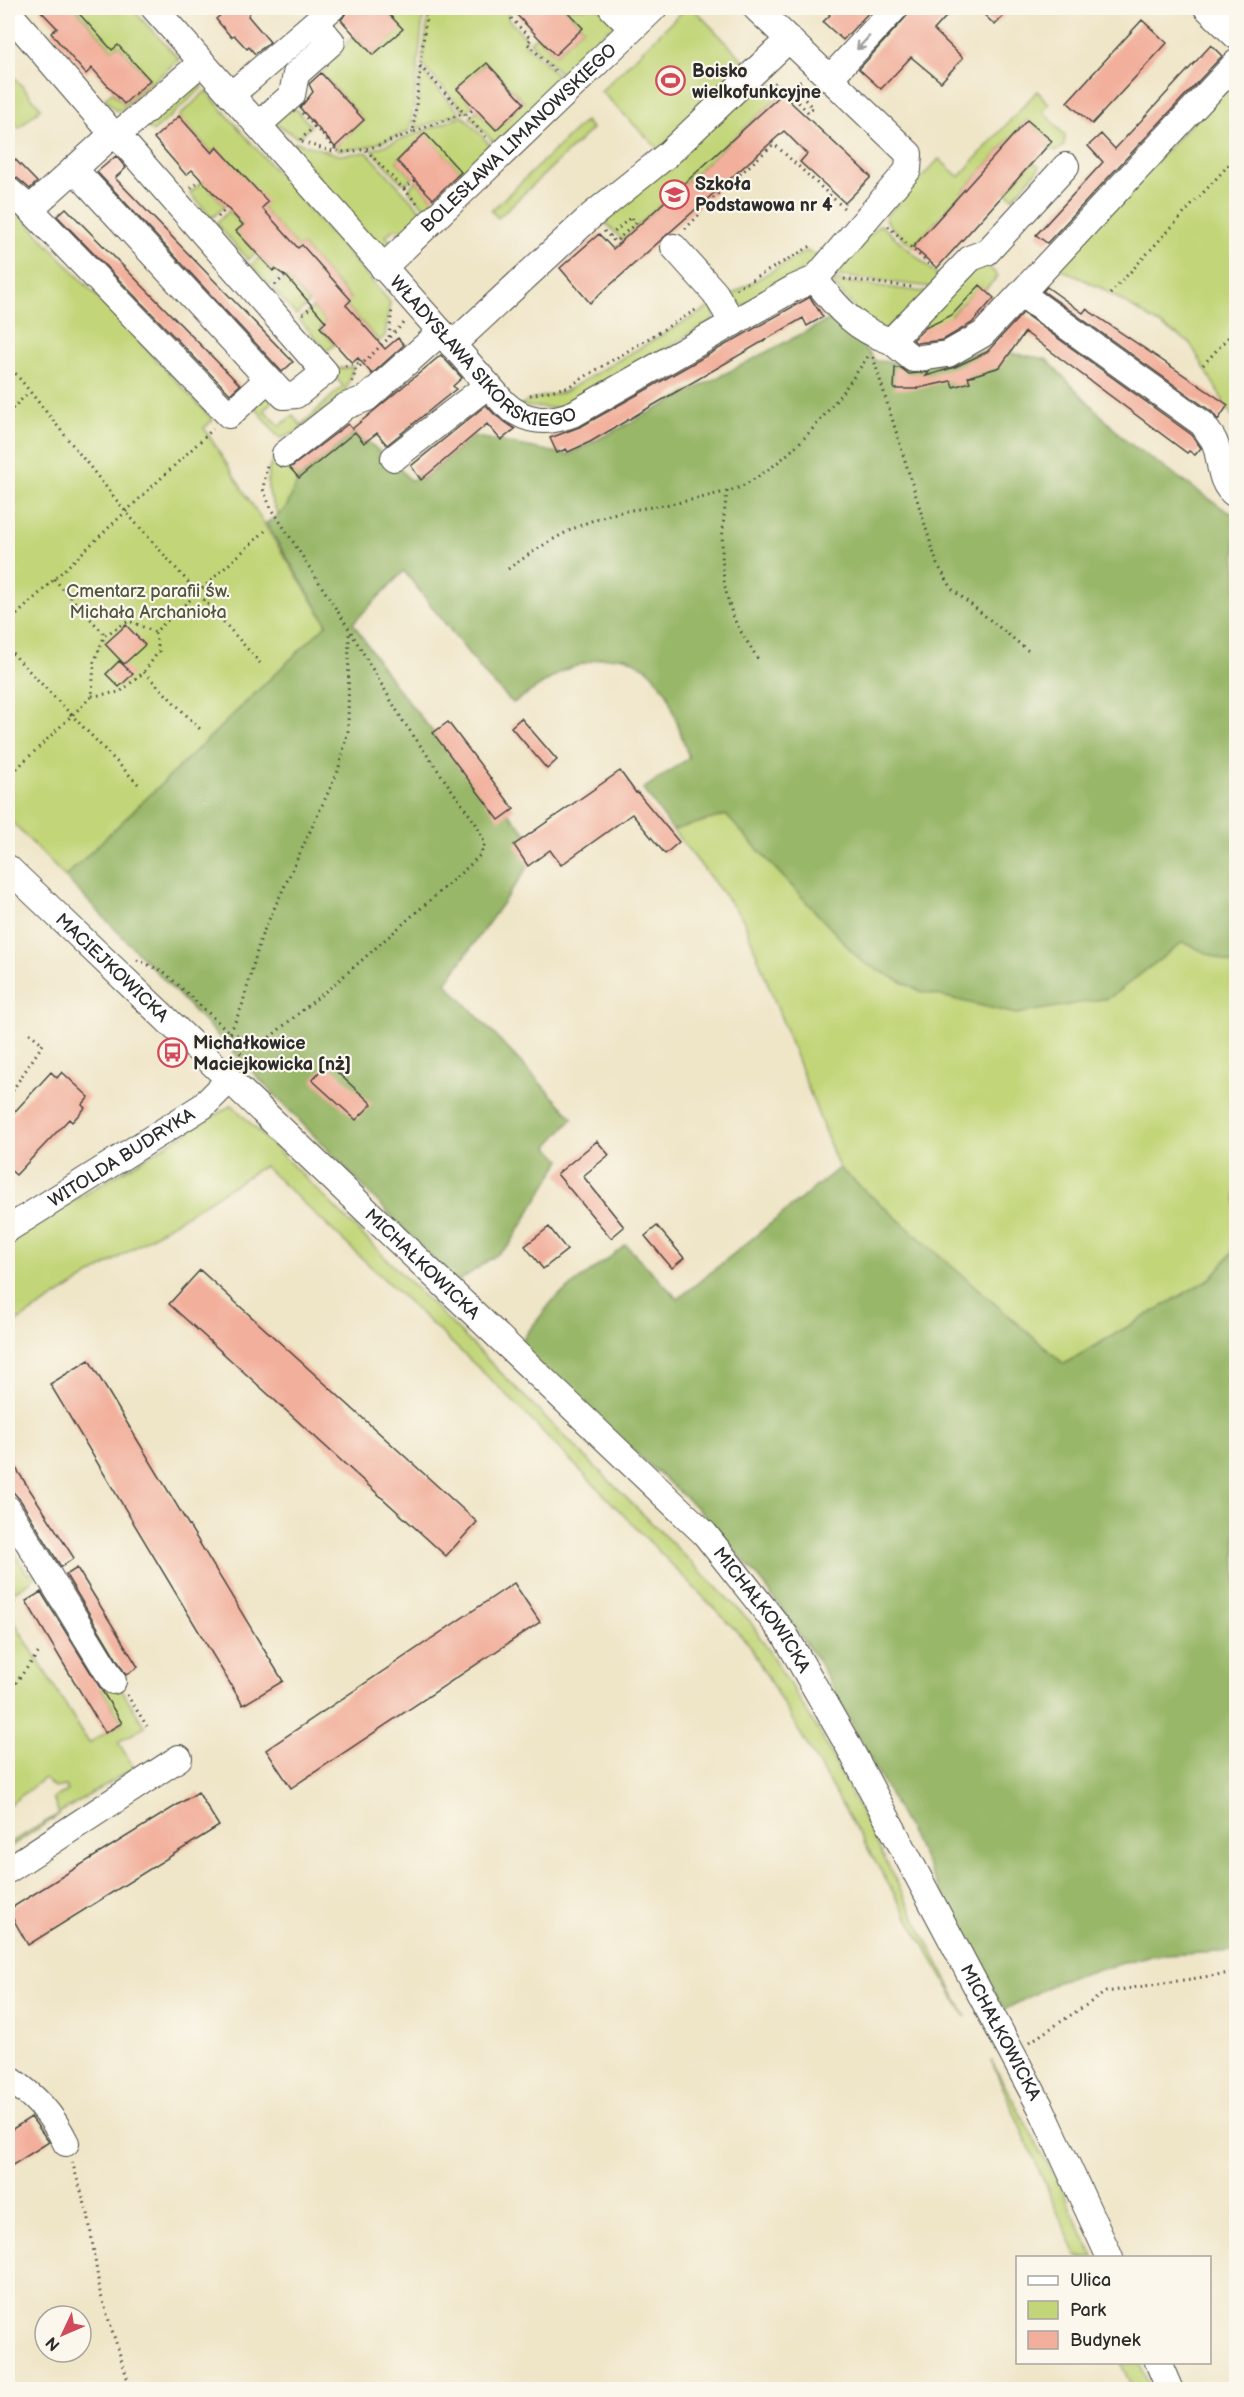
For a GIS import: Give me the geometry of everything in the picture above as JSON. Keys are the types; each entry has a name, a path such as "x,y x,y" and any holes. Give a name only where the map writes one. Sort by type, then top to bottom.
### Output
{"street":[{"name":"WŁADYSŁAWA SIKORSKIEGO","path":"154,8 382,268 510,409 528,418 545,421 561,419 575,413 817,277 908,170 909,154 830,78"},
{"path":"612,8 632,28"},
{"name":"BOLESŁAWA LIMANOWSKIEGO","path":"382,268 654,8"},
{"path":"756,8 830,78 895,8"},
{"path":"1208,8 1236,36"},
{"path":"8,12 113,134 126,145 325,372 296,395 284,396 74,169"},
{"path":"231,95 324,15 332,42 296,74 292,95 258,125"},
{"path":"278,457 346,406 367,398 446,339 667,155 789,39"},
{"path":"30,209 113,134 122,131 202,62"},
{"path":"817,277 834,304 870,335 891,341 913,359 948,354 983,334 1236,63"},
{"path":"891,341 971,258 987,252 1066,166"},
{"path":"8,190 19,202 30,209 229,414 268,379"},
{"path":"674,247 719,299 733,323"},
{"path":"1023,292 1030,300 1203,424 1215,443 1219,468 1236,495"},
{"path":"394,458 488,385"},
{"name":"MACIEJKOWICKA","path":"8,868 236,1086"},
{"name":"WITOLDA BUDRYKA","path":"8,1229 236,1086"},
{"name":"MICHAŁKOWICKA","path":"236,1086 705,1534 760,1601 785,1635 848,1744 1041,2108 1109,2256"},
{"path":"8,1509 113,1681"},
{"path":"8,1870 179,1758"},
{"path":"8,2078 27,2090 55,2120 66,2143"},
{"path":"1159,2364 1170,2390"}],"path":[{"path":"412,132 427,8"},
{"path":"513,8 509,16 531,39"},
{"path":"536,35 527,43 571,87"},
{"path":"420,65 502,154"},
{"path":"792,91 813,108 808,112 792,91"},
{"path":"787,99 792,91"},
{"path":"293,139 334,151 366,150 465,114 475,108"},
{"path":"298,141 315,125"},
{"path":"674,247 686,226 698,216 701,209 773,143 853,216"},
{"path":"366,150 433,220"},
{"path":"1110,294 1236,157"},
{"path":"196,183 201,179"},
{"path":"404,189 415,180"},
{"path":"222,214 227,208"},
{"path":"610,236 631,218 636,223 615,242"},
{"path":"883,221 936,270"},
{"path":"510,409 525,395 568,387 691,312 719,299 811,246 839,251"},
{"path":"281,280 285,276"},
{"path":"817,277 923,289"},
{"path":"307,310 312,306"},
{"path":"352,384 356,370 419,309"},
{"path":"1203,365 1236,329"},
{"path":"508,569 544,543 590,522 624,512 678,504 738,488 787,455 835,404 871,352 937,564 953,590 1031,653"},
{"path":"8,364 126,512 260,663"},
{"path":"8,413 29,392"},
{"path":"8,623 229,414"},
{"path":"230,1033 264,1042 470,865 480,855 485,844 476,824 403,721 349,629 270,506 263,489 266,467 278,457"},
{"path":"727,491 723,524 722,578 738,625 759,661"},
{"path":"155,632 265,531"},
{"path":"54,579 105,634"},
{"path":"92,696 94,662 105,634 129,621 155,632"},
{"path":"230,1033 242,1006 261,937 338,771 348,731 349,629"},
{"path":"8,777 92,696 120,692 144,672 159,651 155,632"},
{"path":"8,649 140,786"},
{"path":"144,672 202,731"},
{"path":"132,958 163,971 230,1033 244,1059"},
{"path":"15,1110 8,1102 14,1088 43,1044 27,1031"},
{"path":"8,1585 15,1605"},
{"path":"8,1699 11,1689 39,1652"},
{"path":"113,1681 117,1679 147,1726"},
{"path":"1028,2043 1106,1992 1236,1972"},
{"path":"66,2143 88,2214 100,2292 131,2390"}],"green space":[{"path":"79,8 131,8 179,59 121,110 115,110 105,98 112,92 124,104 150,80 118,45 112,50 77,10"},
{"path":"383,8 424,8 411,127 408,132 365,148 338,150 335,147 364,120 321,73 328,67 320,58 325,54 332,61 340,53 338,51 355,35 373,55 402,29"},
{"path":"429,8 512,8 508,19 527,39 524,42 568,86 501,150 470,117 477,110 496,130 524,102 486,63 458,89 473,106 465,112 422,65"},
{"path":"564,8 606,8 617,31 615,36 608,29 564,71 568,76 564,77 530,42 537,36 555,55 583,28"},
{"name":"Boisko wielkofunkcyjne","path":"686,8 693,8 747,64 659,150 601,91"},
{"path":"421,70 460,113 416,129 415,128"},
{"path":"1236,76 1236,423 1190,343 1103,289 1057,267"},
{"path":"15,78 41,108 19,128 8,115 8,85"},
{"path":"197,79 203,87 153,132 143,123"},
{"path":"756,80 776,87 782,94 622,240 600,217"},
{"path":"206,91 390,302 385,336 355,362 378,340 346,305 351,299 302,245 298,248 262,208 267,202 217,148 212,153 179,116"},
{"path":"1037,91 1049,104 1043,111 1065,136 1064,146 1057,151 1046,147 1051,141 1027,120 913,247 890,226 885,217 939,159 959,177"},
{"path":"290,103 311,126 300,137 275,123"},
{"path":"463,116 498,153 433,216 410,192 410,187 416,181 435,201 463,174 425,134 397,161 413,178 406,183 402,183 372,150"},
{"path":"585,121 592,129 498,218 491,211"},
{"path":"280,132 293,145 296,142 339,155 367,152 428,218 402,231 394,229 386,236 395,248 375,245"},
{"path":"1033,161 1040,167 1013,198 1006,192"},
{"path":"203,181 225,206 212,218 190,193"},
{"name":"Cmentarz parafii św. Michała Archanioła","path":"8,202 213,420 204,428 327,624 65,877 8,818"},
{"path":"229,211 243,225 237,231 256,253 248,260 216,223"},
{"path":"879,225 940,277 931,287 831,275"},
{"path":"806,251 818,256 812,265 745,305 738,305 724,299"},
{"path":"260,257 272,271 277,267 283,274 270,286 251,265"},
{"path":"986,264 998,276 985,290 980,286 951,315 952,318 926,331 923,326 973,265"},
{"path":"287,277 309,303 296,315 273,289"},
{"path":"830,280 933,293 877,334"},
{"path":"715,304 713,320 567,409 519,406 535,398 564,392"},
{"path":"313,307 326,322 320,328 335,344 327,351 299,319"},
{"path":"836,316 876,361 927,364 992,350 1046,359 1126,441 1236,515 1236,960 1231,964 1183,942 1109,998 1016,1014 920,991 862,962 726,815 673,830 643,789 689,758 667,693 648,669 626,657 601,658 564,670 513,703 487,677 404,571 353,623 393,683 433,732 479,778 540,850 446,983 573,1118 548,1146 561,1160 509,1246 456,1283 65,877 327,624 266,523 279,515 287,506 299,478 355,432 364,443 367,441 411,481 418,475 422,480 473,436 568,455"},
{"path":"353,367 345,393 295,433 280,438 252,403 267,391 275,398 264,410 280,426 293,415 301,425 343,386 331,372 336,369"},
{"path":"278,453 299,478 287,506 279,515 271,499 268,483 270,468"},
{"path":"726,815 862,962 1109,998 1183,942 1231,964 1236,960 1236,1248 1211,1278 1064,1364 839,1168 743,919 673,830"},
{"path":"232,1105 750,1621 820,1733 966,2017 747,1642 505,1393 264,1166 8,1327 8,1241"},
{"path":"839,1168 1064,1364 1211,1278 1236,1248 1236,1951 1148,1956 1061,1980 1004,2010 819,1662 761,1580 697,1508 517,1346 554,1299 626,1245 678,1299"},
{"path":"8,1543 28,1575 38,1569 31,1581 14,1592 8,1577"},
{"path":"8,1612 89,1743 122,1723 101,1689 117,1682 145,1727 118,1742 134,1768 59,1813 53,1798 68,1791 65,1786 54,1788 44,1778 8,1806"},
{"path":"57,1815 53,1819 8,1848 8,1844"},
{"path":"991,2060 1063,2192 1093,2256 1077,2256"},
{"path":"1121,2364 1139,2364 1151,2389 1132,2389"}],"building":[{"path":"38,8 74,8 112,50 118,45 150,80 124,104 92,68 86,74 51,33 57,28"},
{"path":"235,8 252,8 248,16 270,42 255,54 234,35 231,37 216,19 226,10 233,13"},
{"path":"347,8 383,8 403,29 373,55 341,20"},
{"path":"525,8 564,8 583,28 555,55 517,15"},
{"path":"824,8 873,8 843,40 823,22 830,15"},
{"path":"914,8 954,8 934,30 963,58 941,82 911,57 881,89 859,69"},
{"path":"977,8 1011,8 995,25"},
{"path":"1142,20 1167,43 1092,124 1067,102"},
{"path":"1211,45 1222,56 1047,243 1036,235 1103,162 1088,146 1101,134 1115,149"},
{"path":"487,63 524,103 496,130 457,89"},
{"path":"321,73 364,120 335,147 300,108 313,92 309,84"},
{"path":"782,94 871,177 845,203 800,162 807,154 784,131 590,303 560,268 599,234 613,249"},
{"path":"179,116 212,153 217,147 268,202 262,208 298,248 302,245 351,300 346,305 385,349 398,338 404,345 372,374 358,358 352,363 320,327 326,322 287,277 275,269 273,271 236,231 243,225 192,170 186,175 154,138"},
{"path":"1027,120 1052,141 937,268 913,247"},
{"path":"425,133 461,172 433,199 397,161"},
{"path":"8,152 37,182 30,189 17,178 8,175"},
{"path":"116,156 126,168 115,178 293,362 282,372 97,172"},
{"path":"66,208 240,385 230,394 57,216"},
{"path":"980,285 994,298 972,323 943,340 917,343 913,340 925,328 952,315"},
{"path":"1047,287 1083,313 1086,309 1228,405 1218,420 1212,412 1043,291"},
{"path":"810,297 823,317 807,326 803,318 590,442 568,452 566,449 557,453 550,438 582,426"},
{"path":"1023,313 1192,435 1201,448 1195,455 1189,451 1187,453 1025,332 1000,367 968,377 970,382 953,387 951,381 914,389 894,389 895,368 901,368 909,374 929,372 926,376 955,367 987,352"},
{"path":"441,355 462,378 453,386 456,389 387,445 377,433 364,443 355,432 299,478 290,468 348,424 352,429"},
{"path":"486,405 495,415 515,429 501,440 487,424 421,480 411,466"},
{"path":"126,625 145,645 124,664 105,644"},
{"path":"119,661 133,674 119,687 106,674"},
{"path":"521,718 557,760 547,769 511,727"},
{"path":"448,722 514,809 499,820 433,733"},
{"path":"620,771 679,842 665,854 632,814 561,865 550,850 528,866 514,845"},
{"path":"327,1063 372,1104 356,1120 312,1080"},
{"path":"51,1072 57,1078 62,1072 89,1097 82,1105 85,1108 72,1122 69,1119 16,1175 8,1168 8,1119"},
{"path":"597,1141 609,1155 583,1176 624,1227 611,1238 557,1174"},
{"path":"657,1226 684,1258 672,1268 645,1236"},
{"path":"549,1227 567,1250 543,1269 525,1246"},
{"path":"200,1270 477,1522 446,1556 169,1304"},
{"path":"89,1360 283,1681 243,1705 50,1384"},
{"path":"8,1456 74,1558 61,1567 21,1501 8,1486"},
{"path":"77,1568 138,1667 126,1675 66,1575"},
{"path":"514,1583 540,1622 291,1788 266,1750"},
{"path":"41,1592 122,1723 105,1733 26,1601"},
{"path":"198,1792 219,1826 28,1945 8,1910"},
{"path":"31,2117 49,2142 8,2168 8,2132"}],"place":[{"name":"Boisko wielkofunkcyjne","path":"671,81"},
{"name":"Szkoła Podstawowa nr 4","path":"674,194"},
{"name":"Michałkowice Maciejkowicka [nż]","path":"172,1053"}]}
